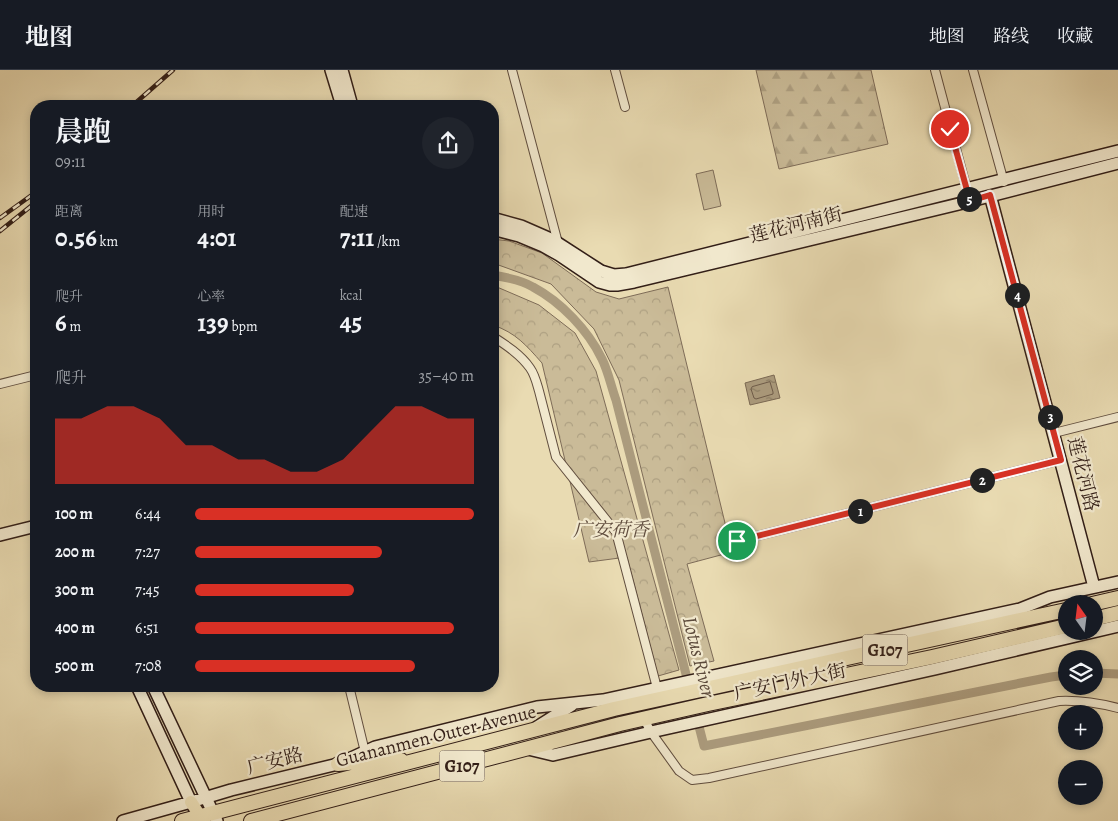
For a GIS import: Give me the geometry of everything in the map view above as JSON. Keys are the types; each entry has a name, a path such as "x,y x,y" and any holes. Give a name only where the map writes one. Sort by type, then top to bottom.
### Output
{"highway":[{"path":"1103,601 1118,598"},
{"name":"G107","path":"703,684 1058,612"},
{"path":"1103,617 1118,614"},
{"name":"广安门外大街","path":"673,712 932,657 1058,628"},
{"name":"广安门外大街","path":"664,690 703,684"},
{"name":"Guananmen Outer Avenue","path":"208,818 614,709 664,690"},
{"name":"Guananmen Outer Avenue","path":"251,821 673,712"},
{"path":"338,764 386,759 417,761"},
{"name":"G107","path":"182,821 208,818"}],"main road":[{"path":"191,802 208,818"}],"street":[{"path":"332,70 340,100"},
{"path":"342,70 350,100"},
{"path":"512,70 558,243"},
{"path":"616,70 625,107"},
{"path":"935,70 970,201"},
{"path":"973,70 1006,192"},
{"name":"莲花河南街","path":"499,220 521,226 558,243 601,270 614,275 626,274 1118,150"},
{"name":"莲花河南街","path":"499,231 531,240 559,255 600,282 617,285 970,201 1118,163"},
{"name":"莲花河路","path":"990,195 1094,587"},
{"path":"499,341 514,352 530,368 537,382 556,457 616,532 664,690"},
{"path":"0,384 30,376"},
{"path":"1054,433 1118,417"},
{"path":"737,541 1061,460"},
{"path":"0,535 30,528"},
{"name":"广安门外大街","path":"703,684 1020,609 1050,597 1118,582"},
{"name":"广安门外大街","path":"528,749 553,755 1118,626"},
{"name":"广安路","path":"123,821 231,790 338,764 375,747 537,707 603,700 664,690"},
{"path":"140,692 191,802"},
{"path":"156,692 205,798 208,818"},
{"path":"350,692 365,752"},
{"path":"603,700 614,709"},
{"path":"644,719 679,771 692,780 709,778 1059,701 1094,702 1118,708"},
{"path":"528,732 576,703"}],"green space":[{"path":"756,70 871,70 888,144 779,169"},
{"path":"713,170 721,206 704,210 696,174"},
{"path":"499,240 509,241 542,253 596,292 619,299 668,287 732,552 687,564 714,661 690,666 619,380 594,329 551,284 499,265"},
{"name":"广安荷香","path":"499,288 539,305 575,333 596,371 679,670 658,676 627,557 589,562 542,363 526,345 499,327"}],"water":[{"path":"774,375 780,398 750,405 745,383"}],"waterway":[{"name":"Lotus River","path":"499,276 524,283 554,300 581,327 602,359 616,400 689,686"},
{"name":"Lotus River","path":"1103,673 1118,674"},
{"name":"Lotus River","path":"693,703 704,746 1058,676"}],"railway":[{"path":"139,100 173,70"},
{"path":"0,218 30,196"},
{"path":"0,231 30,207"}],"route":[{"path":"737,541 1061,460 990,195 970,201 950,129"}]}
